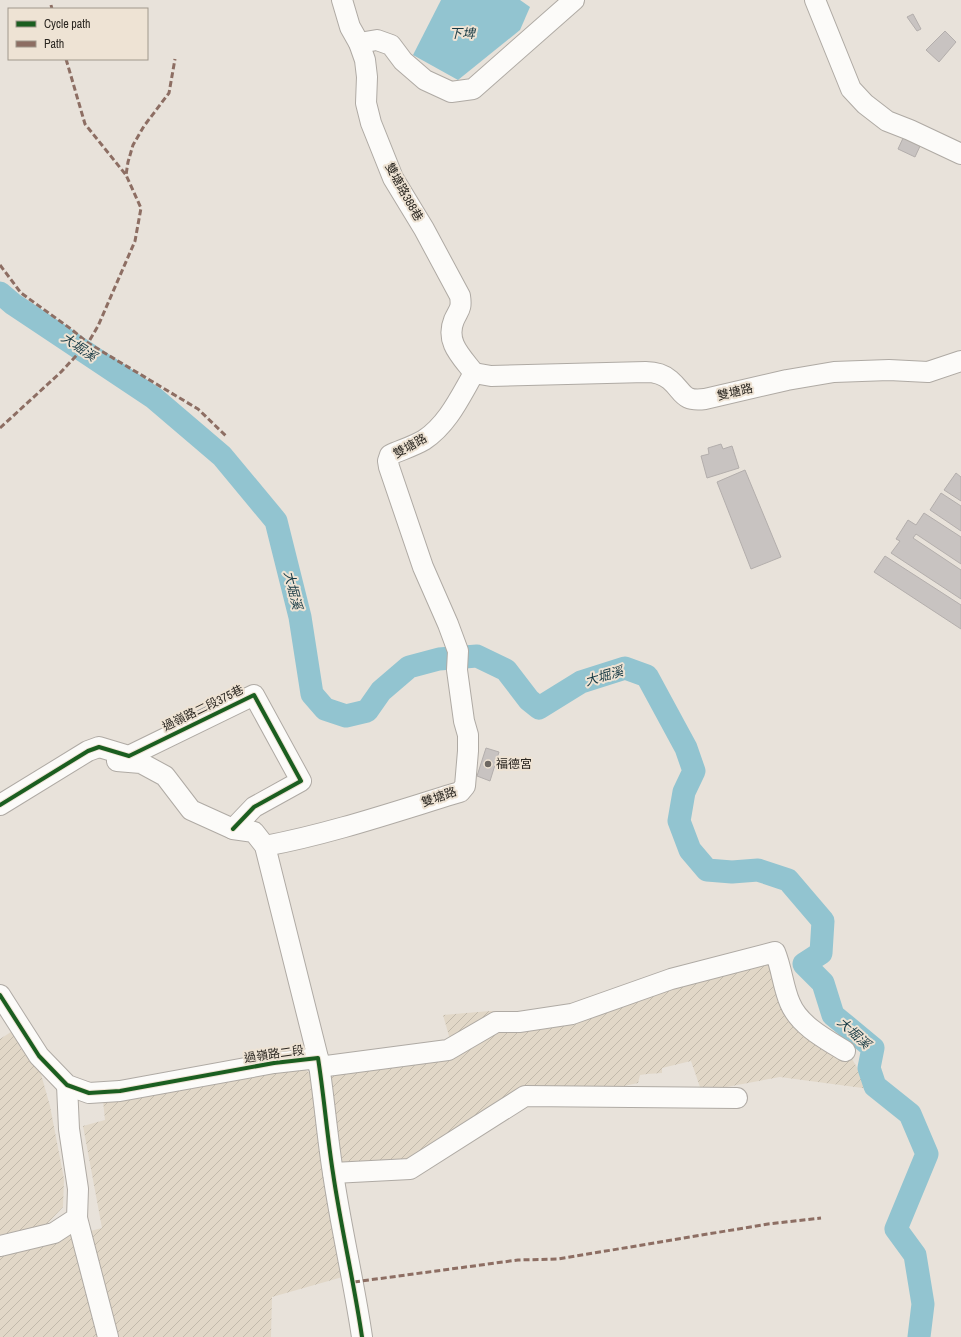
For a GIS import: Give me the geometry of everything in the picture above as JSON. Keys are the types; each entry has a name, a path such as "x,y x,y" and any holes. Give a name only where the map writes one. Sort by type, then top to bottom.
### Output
{"street":[{"name":"雙塘路388巷","path":"342,0 350,27 359,43 365,60 368,77 366,103 371,124 393,178 424,229 460,296 461,305 451,328 451,340 474,373"},
{"path":"359,43 377,40 391,46 403,61 426,80 451,92 473,89 574,0"},
{"path":"815,0 851,89 865,104 887,121 961,154"},
{"name":"雙塘路","path":"265,846 328,832 460,792 465,786 468,735 464,721 458,661 448,624 423,567 388,461 390,455 423,441 444,422 474,373 491,376 654,372 663,375 670,380 682,394 696,400 787,380 834,372 889,370 928,372 961,361"},
{"name":"過嶺路二段375巷","path":"0,805 88,751 99,747 129,756 254,695 301,781 254,807 233,829"},
{"path":"88,751 96,758 141,763 165,776 191,810 233,829 254,832 265,846 319,1063 333,1173 347,1256 354,1282 362,1337"},
{"name":"過嶺路二段","path":"0,995 39,1056 67,1085 89,1093 120,1091 274,1063 319,1063 448,1050 496,1022 519,1022 572,1014 671,979 775,952 780,964 789,1002 794,1012 802,1021 826,1040 845,1051"},
{"path":"67,1085 70,1129 78,1189 77,1218 108,1337"},
{"path":"333,1173 410,1169 525,1096 737,1098"},
{"path":"0,1246 54,1232 77,1218"}],"shaded area":[{"path":"779,946 805,1027 852,1059 870,1089 780,1077 705,1091 701,1090 691,1061 662,1068 662,1073 640,1075 638,1083 624,1086 594,1089 520,1089 409,1160 339,1168 327,1058 451,1043 443,1015 490,1011 539,1012 576,1006"},
{"path":"11,1032 39,1067 50,1106 64,1179 63,1207 46,1225 0,1235 0,1039"},
{"path":"302,1068 310,1073 313,1078 346,1276 272,1297 271,1337 0,1337 0,1254 102,1228 83,1126 105,1120 103,1101"}],"water":[{"name":"下埤","path":"441,0 520,0 530,7 520,30 458,80 413,55"}],"building":[{"path":"913,14 921,29 917,31 907,17"},
{"path":"945,31 956,42 939,62 926,50"},
{"path":"904,136 921,144 915,157 898,149"},
{"path":"721,444 723,449 732,446 739,468 707,478 701,456 709,454 708,448"},
{"path":"745,470 781,557 751,569 717,482"},
{"path":"956,473 961,477 961,501 944,490"},
{"path":"941,493 961,506 961,531 930,510"},
{"path":"924,513 961,537 961,564 916,534 913,538 961,570 961,599 891,553 900,541 896,539 908,520 916,525"},
{"path":"885,556 961,605 961,629 874,572"},
{"name":"福德宮","path":"486,748 499,752 490,781 477,776"}],"waterway":[{"name":"大堀溪","path":"0,293 13,304 154,398 222,456 276,521 300,617 312,694 325,709 346,716 367,711 381,691 409,667 439,659 477,656 506,670 529,700 539,708 581,682 625,668 647,676 686,748 694,771 684,792 679,821 690,850 707,870 732,872 758,870 788,880 823,921 821,953 804,964 823,983 833,1015 873,1048 869,1068 875,1086 910,1114 927,1154 896,1229 915,1255 923,1304 919,1337"}],"marked path":[{"path":"0,428 61,372 88,343 98,326 135,241 141,208 126,175 128,162 133,145 144,126 169,93 175,59"},
{"path":"66,60 85,124 126,175"},
{"path":"0,265 21,293 88,343 198,409 227,437"},
{"path":"354,1282 518,1260 558,1259 768,1224 821,1218"}],"cycle path":[{"path":"0,805 88,751 99,747 129,756 254,695 301,781 254,807 233,829"},
{"path":"0,995 39,1056 67,1085 89,1093 120,1091 274,1063 318,1058 336,1194 362,1337"}],"place":[{"name":"福德宮","path":"488,764"}]}
